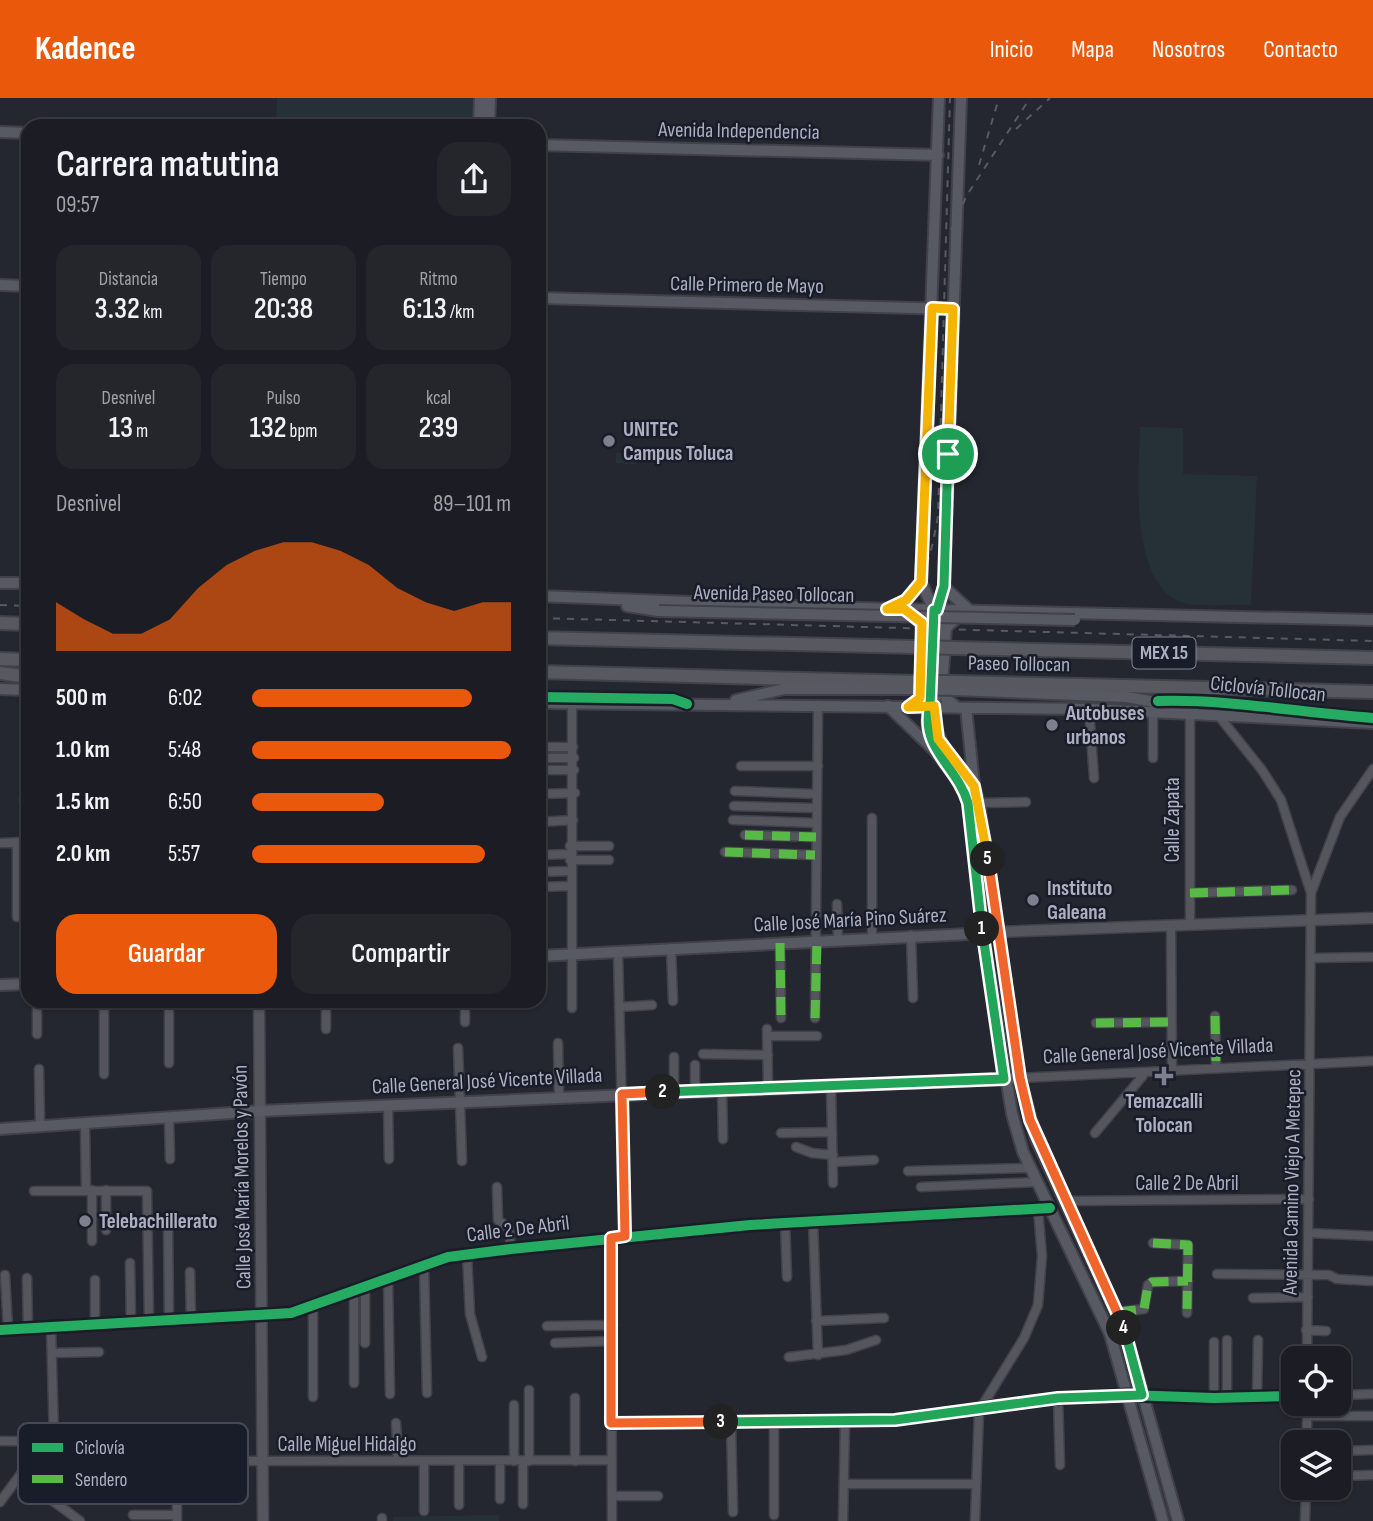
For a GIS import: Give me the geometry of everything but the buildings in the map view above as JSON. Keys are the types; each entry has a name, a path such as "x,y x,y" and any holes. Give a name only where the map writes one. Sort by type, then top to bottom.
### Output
{"highway":[{"path":"0,623 21,624"},
{"name":"Paseo Tollocan","path":"546,638 1373,658"},
{"path":"0,659 21,660"},
{"name":"Paseo Tollocan","path":"546,672 915,686 1371,692"},
{"path":"0,673 21,676"}],"main road":[{"path":"480,98 480,119"},
{"path":"489,119 490,98"},
{"path":"936,610 921,582 939,98"},
{"path":"961,98 944,587 936,610 932,706 938,739 974,786"},
{"path":"0,132 21,133"},
{"name":"Avenida Independencia","path":"546,145 938,155"},
{"path":"0,285 21,286"},
{"name":"Calle Primero de Mayo","path":"546,298 953,309"},
{"path":"887,609 906,600 921,582"},
{"path":"0,583 21,583"},
{"path":"944,587 969,610 946,627 942,691 949,702 964,708"},
{"name":"Avenida Paseo Tollocan","path":"546,596 887,609 1373,620"},
{"name":"Avenida Paseo Tollocan","path":"602,599 659,611 1162,622 1198,616"},
{"path":"904,609 916,617 923,627 920,698 908,707"},
{"path":"720,704 784,690 915,686"},
{"path":"956,686 1127,697 1218,715"},
{"path":"0,689 21,690"},
{"path":"546,703 1089,709 1373,723"},
{"path":"888,706 935,751 961,785 968,803 1004,1079 1016,1126 1038,1182 1044,1208 1101,1311 1128,1395 1163,1521"},
{"path":"932,706 927,722 935,751"},
{"path":"964,708 1020,1078 1036,1139 1118,1312 1178,1521"},
{"name":"Calle José María Pino Suárez","path":"546,956 999,932"},
{"path":"0,985 21,984"},
{"name":"Calle General José Vicente Villada","path":"0,1129 260,1111 1020,1078"}],"street":[{"path":"572,704 575,793 570,853 572,1008"},
{"path":"815,1018 818,705"},
{"path":"1089,709 1094,778"},
{"path":"1153,712 1153,758"},
{"name":"Calle Zapata","path":"1190,714 1190,925"},
{"path":"1218,715 1262,770 1281,800 1311,893"},
{"path":"546,747 573,747"},
{"path":"546,758 574,758"},
{"path":"741,766 818,766"},
{"path":"1311,893 1340,817 1373,769"},
{"path":"546,770 574,770"},
{"path":"735,791 816,794"},
{"path":"546,794 575,793"},
{"path":"979,803 1027,802"},
{"path":"734,806 816,808"},
{"path":"872,818 872,939"},
{"path":"546,821 573,820"},
{"path":"733,820 816,822"},
{"path":"745,835 816,837"},
{"path":"17,842 17,917"},
{"path":"0,843 21,842"},
{"path":"546,855 610,846"},
{"path":"725,852 815,855"},
{"path":"570,853 609,860"},
{"path":"546,872 570,871"},
{"path":"546,887 570,886"},
{"path":"1190,893 1292,890"},
{"name":"Avenida Camino Viejo A Metepec","path":"1307,1346 1311,893"},
{"path":"837,904 838,940"},
{"name":"Calle José María Pino Suárez","path":"999,932 1373,918"},
{"path":"1171,925 1172,1071"},
{"path":"911,935 913,998"},
{"path":"780,943 781,1018"},
{"path":"671,948 673,1001"},
{"path":"618,953 625,1236"},
{"path":"1312,958 1373,957"},
{"path":"620,1007 652,1005"},
{"path":"37,1008 37,1034"},
{"path":"104,1008 104,1074"},
{"path":"169,1008 169,1063"},
{"name":"Calle José María Morelos y Pavón","path":"259,1008 263,1521"},
{"path":"326,1008 326,1029"},
{"path":"465,1008 465,1022"},
{"path":"1215,1016 1216,1068"},
{"path":"1096,1023 1171,1022"},
{"path":"768,1088 767,1033 817,1036"},
{"path":"558,1043 559,1097"},
{"path":"458,1048 462,1161"},
{"path":"703,1055 768,1055"},
{"path":"674,1057 674,1092"},
{"name":"Calle General José Vicente Villada","path":"1020,1078 1373,1060"},
{"path":"695,1065 695,1091"},
{"path":"39,1069 40,1127"},
{"path":"1095,1133 1146,1072"},
{"path":"831,1087 833,1182"},
{"path":"722,1090 723,1139"},
{"path":"388,1105 389,1159"},
{"path":"169,1118 170,1159"},
{"path":"85,1124 92,1241"},
{"path":"781,1133 832,1132"},
{"path":"796,1147 833,1158 874,1160"},
{"path":"908,1171 1031,1168"},
{"path":"921,1187 1038,1182"},
{"path":"497,1187 498,1220 509,1228 510,1249"},
{"path":"106,1190 106,1230"},
{"path":"34,1191 148,1192 149,1322"},
{"name":"Calle 2 De Abril","path":"1065,1201 1309,1199"},
{"path":"975,1521 979,1411 1024,1338 1038,1305 1044,1208"},
{"name":"Calle 2 De Abril","path":"4,1330 298,1312 424,1266 467,1255 510,1249 785,1222 1044,1208"},
{"path":"168,1219 169,1321"},
{"path":"813,1221 818,1355"},
{"path":"785,1222 787,1277"},
{"path":"1309,1233 1373,1236"},
{"path":"611,1238 612,1521"},
{"path":"1153,1243 1188,1245 1187,1313"},
{"path":"467,1255 469,1307 482,1357"},
{"path":"130,1263 131,1323"},
{"path":"424,1266 427,1393"},
{"path":"190,1272 191,1319"},
{"path":"1217,1274 1308,1275 1371,1281"},
{"path":"4,1330 5,1275"},
{"path":"27,1278 28,1328"},
{"path":"388,1279 390,1394"},
{"path":"95,1280 95,1325"},
{"path":"1118,1312 1144,1308 1148,1285 1152,1282 1188,1281"},
{"path":"365,1287 365,1343"},
{"path":"354,1292 354,1383"},
{"path":"1253,1298 1308,1297"},
{"path":"313,1307 313,1397"},
{"path":"816,1321 884,1318"},
{"path":"547,1326 613,1325"},
{"path":"50,1423 51,1327"},
{"path":"1306,1330 1326,1331"},
{"path":"789,1357 818,1355 876,1340"},
{"path":"1227,1340 1227,1398"},
{"path":"1257,1397 1258,1340"},
{"path":"555,1343 612,1341"},
{"path":"1214,1342 1214,1398"},
{"path":"52,1353 99,1352"},
{"path":"522,1461 529,1390"},
{"path":"1351,1395 1373,1394"},
{"path":"611,1423 845,1421 979,1411 1058,1398 1128,1395 1214,1398 1281,1396"},
{"path":"575,1398 575,1461"},
{"path":"1058,1398 1060,1465"},
{"path":"514,1405 522,1461 523,1504"},
{"path":"1307,1416 1307,1430"},
{"path":"1351,1416 1373,1416"},
{"path":"844,1521 845,1421"},
{"path":"731,1422 733,1512"},
{"path":"774,1422 774,1515"},
{"path":"396,1423 398,1461"},
{"name":"Calle Miguel Hidalgo","path":"0,1441 18,1441"},
{"path":"1351,1451 1373,1450"},
{"name":"Calle Miguel Hidalgo","path":"248,1461 612,1460"},
{"path":"424,1461 424,1511"},
{"path":"459,1461 459,1505"},
{"path":"500,1461 500,1499"},
{"path":"1351,1476 1373,1475"},
{"path":"0,1502 18,1480"},
{"path":"845,1484 976,1484"},
{"path":"612,1496 657,1496"},
{"path":"1305,1521 1306,1500"},
{"path":"57,1504 77,1520"},
{"path":"137,1517 177,1518"}],"shaded area":[{"path":"277,98 479,98 478,119 276,119"},
{"path":"1140,427 1183,428 1183,474 1257,476 1251,605 1181,602 1164,590 1152,572 1144,549 1140,524"},
{"path":"616,453 638,453 637,464 616,463"},
{"path":"499,1515 499,1521 393,1521 393,1517"}],"railway":[{"path":"854,621 893,607 917,585 930,554 938,516 950,98"},
{"path":"979,165 999,98"},
{"path":"951,230 967,195 1030,98"},
{"path":"1016,129 1050,98"},
{"path":"0,605 21,606"},
{"path":"546,618 1373,641"}],"marked path":[{"path":"745,835 816,837"},
{"path":"725,852 815,855"},
{"path":"1190,893 1292,890"},
{"path":"815,1018 817,942"},
{"path":"780,943 781,1018"},
{"path":"1215,1016 1216,1068"},
{"path":"1096,1023 1171,1022"},
{"path":"1153,1243 1188,1245 1187,1313"},
{"path":"1118,1312 1144,1309 1148,1285 1152,1282 1188,1281"}],"cycle path":[{"path":"546,697 673,699 687,704"},
{"name":"Ciclovía Tollocan","path":"1158,701 1239,704 1373,718"},
{"path":"0,1330 291,1313 448,1257 511,1249 750,1225 1050,1208"},
{"path":"611,1423 895,1420 1058,1398 1128,1395 1214,1398 1281,1396"}],"place":[{"name":"UNITEC Campus Toluca","path":"609,441"},
{"name":"Autobuses urbanos","path":"1052,725"},
{"name":"Instituto Galeana","path":"1033,900"},
{"name":"Temazcalli Tolocan","path":"1164,1076"},
{"name":"Telebachillerato","path":"85,1221"}],"route":[{"path":"948,454 944,586 937,610 934,610 930,706 927,722 935,751 965,791 968,803 1004,1079 622,1094 625,1236 611,1238 611,1423 895,1420 979,1411 1058,1398 1142,1395 1132,1352 1118,1312 1036,1139 1025,1102 979,803 974,786 938,739 934,706 930,706 908,707 917,703 920,698 922,623 904,609 887,609 906,600 921,582 932,308 953,309 948,454"}]}
